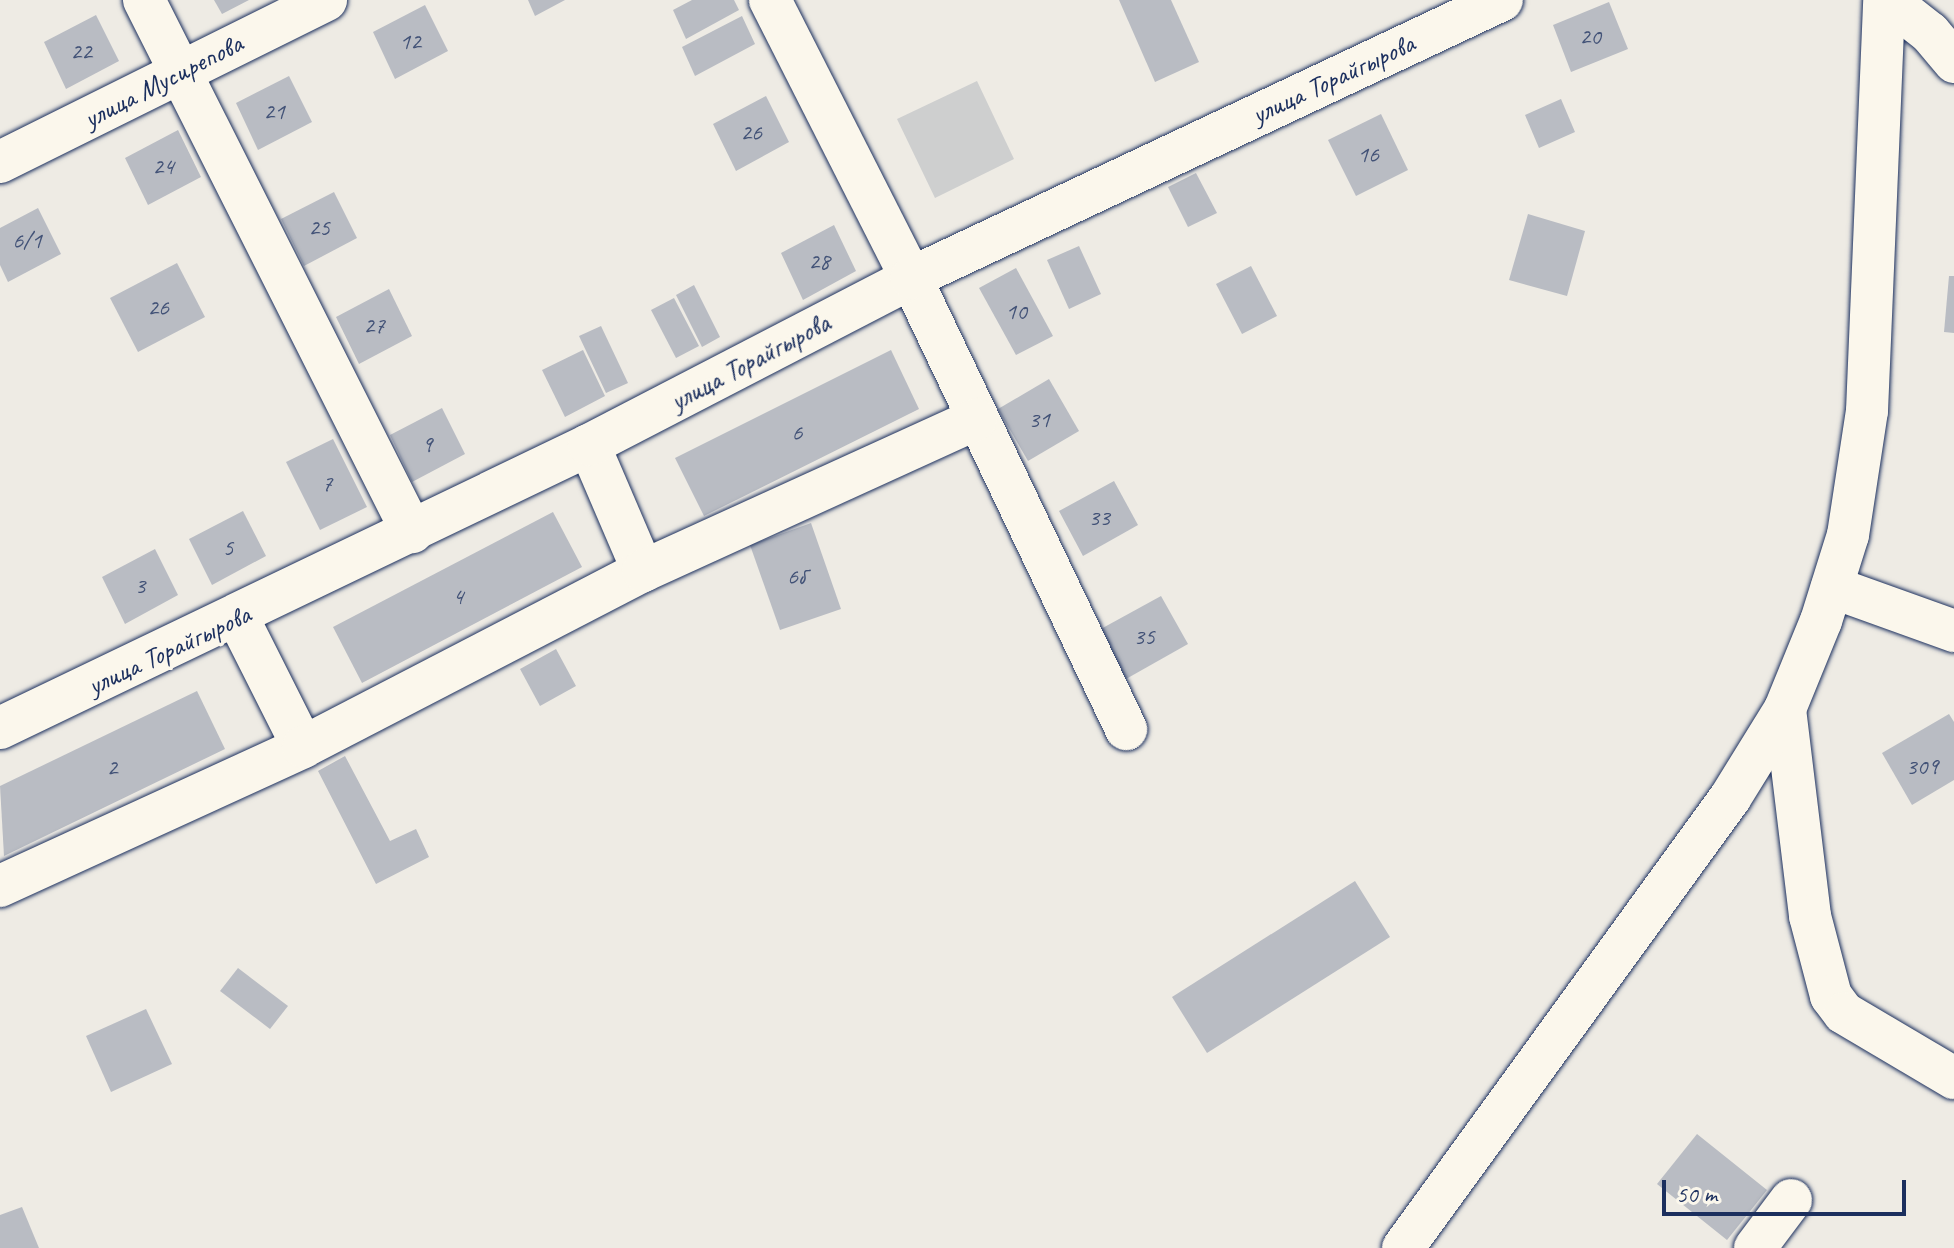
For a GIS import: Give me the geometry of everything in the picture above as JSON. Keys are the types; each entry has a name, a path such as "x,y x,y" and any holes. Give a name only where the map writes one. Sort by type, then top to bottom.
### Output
{"street":[{"path":"144,0 412,532"},
{"name":"улица Мусирепова","path":"0,162 179,70 326,0"},
{"path":"770,0 911,278 1126,729"},
{"name":"улица Торайгырова","path":"0,728 238,618 589,445 911,278 1502,0"},
{"path":"1886,0 1930,33 1954,62"},
{"path":"1403,1248 1730,798 1785,709 1832,587 1848,535 1867,411 1886,0"},
{"path":"0,886 303,747 643,571 976,419"},
{"path":"589,445 643,571"},
{"path":"1832,587 1954,631"},
{"path":"238,618 303,747"},
{"path":"1785,709 1810,916 1831,996 1844,1013 1954,1078"},
{"path":"1755,1248 1791,1200"}],"shaded area":[{"path":"977,81 1014,159 935,198 897,119"}],"building":[{"path":"214,0 249,0 222,14"},
{"path":"528,0 565,0 535,16"},
{"path":"692,0 734,0 739,10 686,39 673,10"},
{"path":"1119,0 1171,0 1199,62 1155,82"},
{"path":"1609,2 1628,49 1571,72 1553,25"},
{"path":"425,5 448,51 395,79 373,32"},
{"path":"96,15 119,61 66,89 44,42"},
{"path":"742,16 755,44 695,76 682,47"},
{"path":"289,76 312,122 258,150 236,103"},
{"path":"766,96 789,142 736,171 713,124"},
{"path":"1561,99 1575,132 1539,148 1525,115"},
{"path":"1381,114 1408,170 1356,196 1328,140"},
{"path":"178,130 201,177 148,205 125,158"},
{"path":"1196,173 1217,213 1188,227 1168,187"},
{"path":"334,192 357,238 304,266 281,219"},
{"path":"38,208 61,254 8,282 0,265 0,228"},
{"path":"1528,214 1585,231 1567,296 1509,280"},
{"path":"834,225 856,271 803,300 781,253"},
{"path":"1079,246 1101,294 1069,309 1047,260"},
{"path":"177,263 205,317 138,352 110,298"},
{"path":"1251,266 1277,316 1242,334 1216,284"},
{"path":"1016,268 1053,336 1016,355 979,288"},
{"path":"1949,276 1954,276 1954,333 1944,332"},
{"path":"694,285 720,337 702,347 676,295"},
{"path":"389,289 412,336 359,364 336,317"},
{"path":"674,298 699,346 676,358 651,310"},
{"path":"601,326 628,383 606,393 579,336"},
{"path":"583,350 605,396 565,417 542,370"},
{"path":"891,350 919,409 704,516 675,458"},
{"path":"1049,379 1079,431 1028,461 998,409"},
{"path":"442,408 465,454 412,482 390,435"},
{"path":"333,439 367,507 320,530 286,462"},
{"path":"1114,481 1138,525 1083,556 1059,511"},
{"path":"243,511 266,556 212,585 189,539"},
{"path":"553,512 582,567 362,683 333,627"},
{"path":"811,523 841,609 780,630 750,545"},
{"path":"155,549 178,595 125,624 102,577"},
{"path":"1161,596 1188,644 1126,679 1099,630"},
{"path":"556,649 576,686 540,706 520,669"},
{"path":"197,691 225,749 4,856 0,786"},
{"path":"1949,714 1954,722 1954,780 1912,805 1882,753"},
{"path":"345,756 390,841 416,829 429,857 376,884 318,771"},
{"path":"1355,881 1390,937 1207,1053 1172,997"},
{"path":"238,968 288,1006 270,1029 220,991"},
{"path":"146,1009 172,1064 111,1092 86,1036"},
{"path":"1697,1134 1767,1190 1727,1240 1657,1184"},
{"path":"22,1207 39,1248 0,1248 0,1215"}]}
